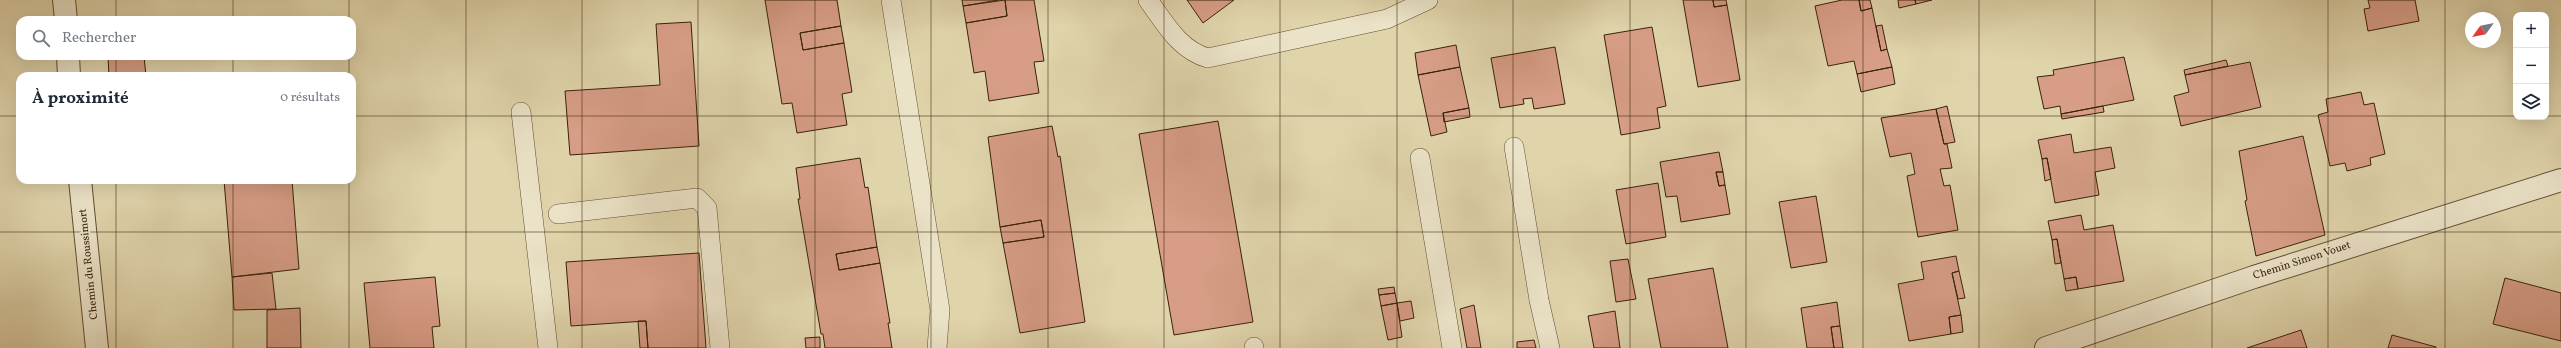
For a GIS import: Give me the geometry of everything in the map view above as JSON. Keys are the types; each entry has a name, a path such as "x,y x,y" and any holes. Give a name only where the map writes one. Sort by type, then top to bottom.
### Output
{"street":[{"path":"64,0 66,16"},
{"path":"68,60 69,72"},
{"name":"Chemin Simon Vouet","path":"2046,348 2254,276 2561,180"},
{"name":"Chemin du Roussimort","path":"80,184 97,348"}],"lane":[{"path":"891,0 940,310 937,348"},
{"path":"1148,0 1181,44 1195,55 1208,58 1387,19 1428,0"},
{"path":"521,112 548,348"},
{"path":"1514,147 1539,300 1550,348"},
{"path":"1420,158 1452,348"},
{"path":"558,214 697,198 707,208 720,348"}],"building":[{"path":"765,0 837,0 841,26 800,33 803,50 844,43 852,92 842,94 847,125 797,133 792,103 782,104"},
{"path":"962,0 999,0 963,6"},
{"path":"1005,0 1007,16 966,23 963,6"},
{"path":"1005,0 1034,0 1044,61 1034,62 1039,93 989,101 985,71 974,73 966,23 1007,16"},
{"path":"1187,0 1234,0 1203,23"},
{"path":"1683,0 1713,0 1714,7 1727,5 1740,80 1698,87"},
{"path":"1713,0 1726,0 1727,5 1714,7"},
{"path":"1842,0 1859,0 1861,11 1872,8 1881,51 1887,49 1892,67 1857,74 1854,61 1828,66 1815,6"},
{"path":"1859,0 1870,0 1872,8 1861,11"},
{"path":"1898,0 1915,0 1916,4 1899,8"},
{"path":"1915,0 1932,0 1916,4"},
{"path":"2368,0 2415,0 2419,21 2368,31 2364,9 2370,8"},
{"path":"691,22 699,146 570,155 565,91 660,85 656,24"},
{"path":"1882,25 1887,49 1881,51 1876,26"},
{"path":"841,26 844,43 803,50 800,33"},
{"path":"1652,27 1666,106 1657,108 1660,128 1621,135 1604,35"},
{"path":"1456,45 1460,67 1418,75 1415,53"},
{"path":"1555,47 1565,104 1534,109 1532,98 1523,99 1524,104 1500,108 1491,58"},
{"path":"2124,57 2134,100 2061,114 2060,106 2044,109 2037,77 2054,75 2053,70"},
{"path":"108,60 144,60 146,72 109,72"},
{"path":"2226,60 2228,66 2185,75 2184,70"},
{"path":"2250,62 2261,107 2181,126 2174,96 2189,92 2185,75"},
{"path":"1460,67 1469,108 1443,113 1447,132 1431,136 1418,75"},
{"path":"1892,67 1895,84 1861,92 1857,74"},
{"path":"2361,92 2364,105 2374,103 2385,154 2370,158 2371,165 2347,171 2345,163 2330,166 2318,115 2328,112 2326,99"},
{"path":"1947,106 1955,142 1944,144 1936,109"},
{"path":"2103,106 2104,112 2062,119 2061,114"},
{"path":"1469,108 1470,117 1444,122 1443,113"},
{"path":"1936,109 1944,144 1947,144 1952,168 1940,169 1944,186 1950,185 1958,230 1918,237 1907,176 1915,174 1911,153 1890,157 1881,118"},
{"path":"1218,121 1253,322 1174,335 1139,134"},
{"path":"1052,126 1058,157 1060,156 1085,322 1020,333 1003,243 1044,237 1041,220 1000,227 988,137"},
{"path":"2071,134 2074,153 2111,147 2115,168 2095,172 2099,195 2055,203 2047,158 2042,159 2038,140"},
{"path":"2303,136 2325,235 2256,256 2245,201 2247,200 2239,151"},
{"path":"1719,152 1723,172 1716,172 1719,186 1725,185 1730,214 1681,222 1677,196 1666,197 1660,162"},
{"path":"860,158 865,188 868,187 877,247 836,254 839,270 880,263 890,323 888,323 892,348 825,348 823,334 821,334 798,199 800,199 796,168"},
{"path":"2047,158 2051,179 2045,181 2042,159"},
{"path":"1716,172 1723,172 1725,185 1719,186"},
{"path":"1658,183 1666,237 1626,244 1616,190"},
{"path":"224,184 292,184 299,269 232,277"},
{"path":"1816,196 1827,262 1791,268 1779,202"},
{"path":"2081,215 2084,230 2113,225 2124,281 2078,289 2076,277 2064,279 2057,239 2052,240 2048,221"},
{"path":"1041,220 1044,237 1003,243 1000,227"},
{"path":"2057,239 2061,263 2055,264 2052,240"},
{"path":"877,247 880,263 839,270 836,254"},
{"path":"699,253 706,348 648,348 646,321 571,326 566,262"},
{"path":"1956,256 1959,271 1952,273 1961,315 1949,317 1951,334 1909,341 1898,284 1924,279 1921,262"},
{"path":"1628,259 1636,299 1616,302 1610,261"},
{"path":"1713,268 1728,348 1661,348 1648,279"},
{"path":"1959,271 1965,298 1958,299 1952,273"},
{"path":"272,273 276,309 234,310 232,277"},
{"path":"435,277 440,326 432,327 434,348 370,348 364,283"},
{"path":"2076,277 2078,289 2066,291 2064,279"},
{"path":"2505,278 2561,293 2561,341 2493,324"},
{"path":"1394,287 1395,293 1379,295 1378,289"},
{"path":"1395,293 1397,303 1381,306 1379,295"},
{"path":"1411,301 1414,318 1400,321 1397,303"},
{"path":"1837,302 1840,326 1831,327 1834,348 1807,348 1801,308"},
{"path":"1397,303 1402,337 1388,340 1381,306"},
{"path":"1474,305 1481,348 1467,348 1460,309"},
{"path":"300,308 301,348 267,348 267,310"},
{"path":"1615,311 1620,348 1594,348 1588,316"},
{"path":"1961,315 1963,332 1951,334 1949,317"},
{"path":"638,321 646,321 648,348 640,348"},
{"path":"1840,326 1843,348 1834,348 1831,327"},
{"path":"2301,330 2307,348 2247,348"},
{"path":"2392,335 2436,347 2436,348 2388,348"},
{"path":"820,337 820,348 806,348 805,338"},
{"path":"1534,340 1536,348 1517,348 1517,342"}]}
